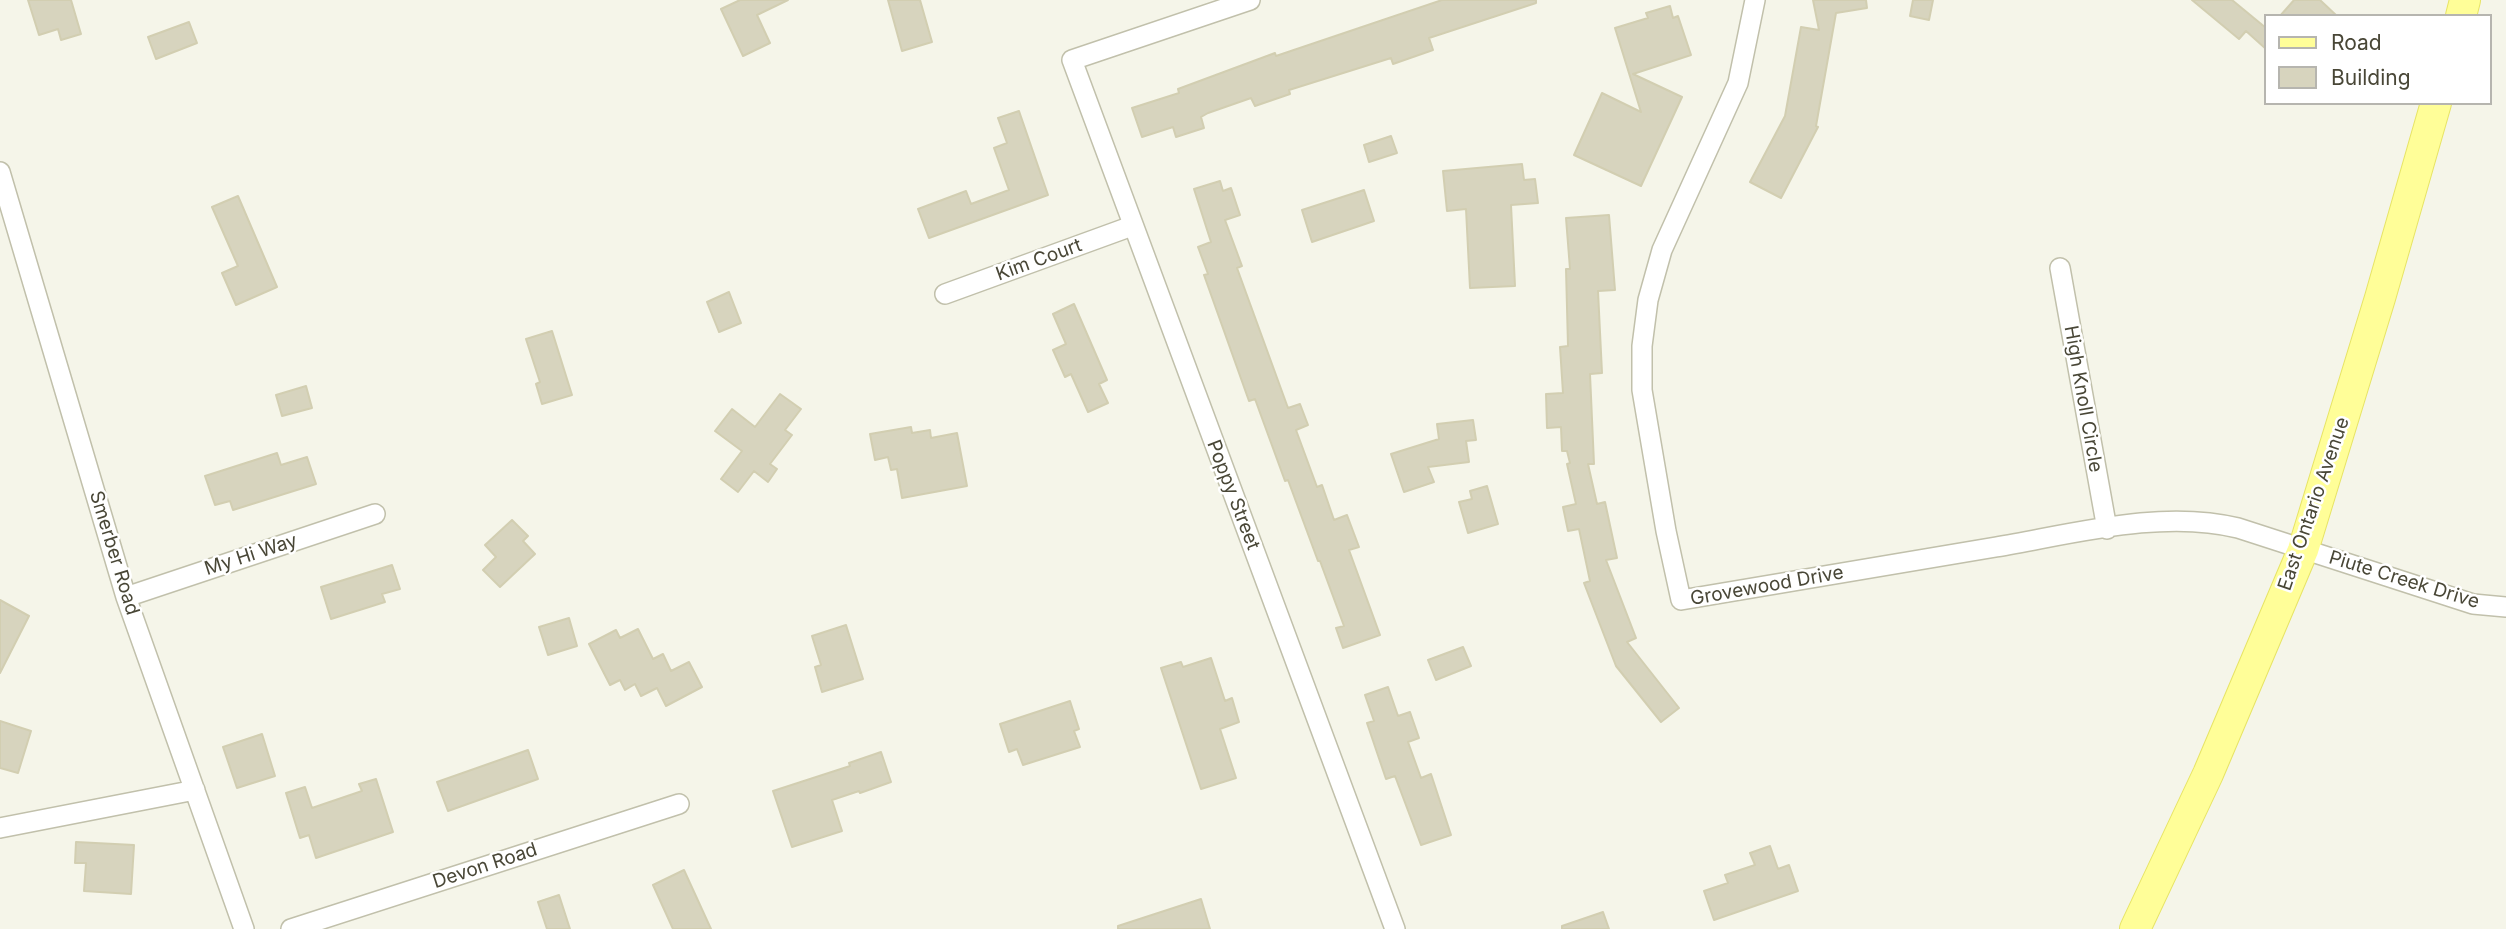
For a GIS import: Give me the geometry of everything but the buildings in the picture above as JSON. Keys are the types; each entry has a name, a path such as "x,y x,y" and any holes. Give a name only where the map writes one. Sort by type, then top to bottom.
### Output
{"main road":[{"name":"East Ontario Avenue","path":"2135,929 2208,774 2302,550 2380,298 2435,105"}],"street":[{"name":"Poppy Street","path":"1250,0 1072,60 1395,929"},
{"name":"Grovewood Drive","path":"1755,0 1738,83 1662,250 1647,300 1642,346 1642,390 1666,531 1681,600 2107,529 2185,520 2212,521 2275,539 2302,550"},
{"name":"Smerber Road","path":"0,172 5,202 126,597 244,929"},
{"name":"Kim Court","path":"945,294 1132,226"},
{"name":"High Knoll Circle","path":"2060,268 2107,529"},
{"name":"My Hi Way","path":"126,597 375,514"},
{"name":"Piute Creek Drive","path":"2302,550 2473,604 2506,607"},
{"path":"0,828 195,790"},
{"name":"Devon Road","path":"291,929 679,804"}]}
